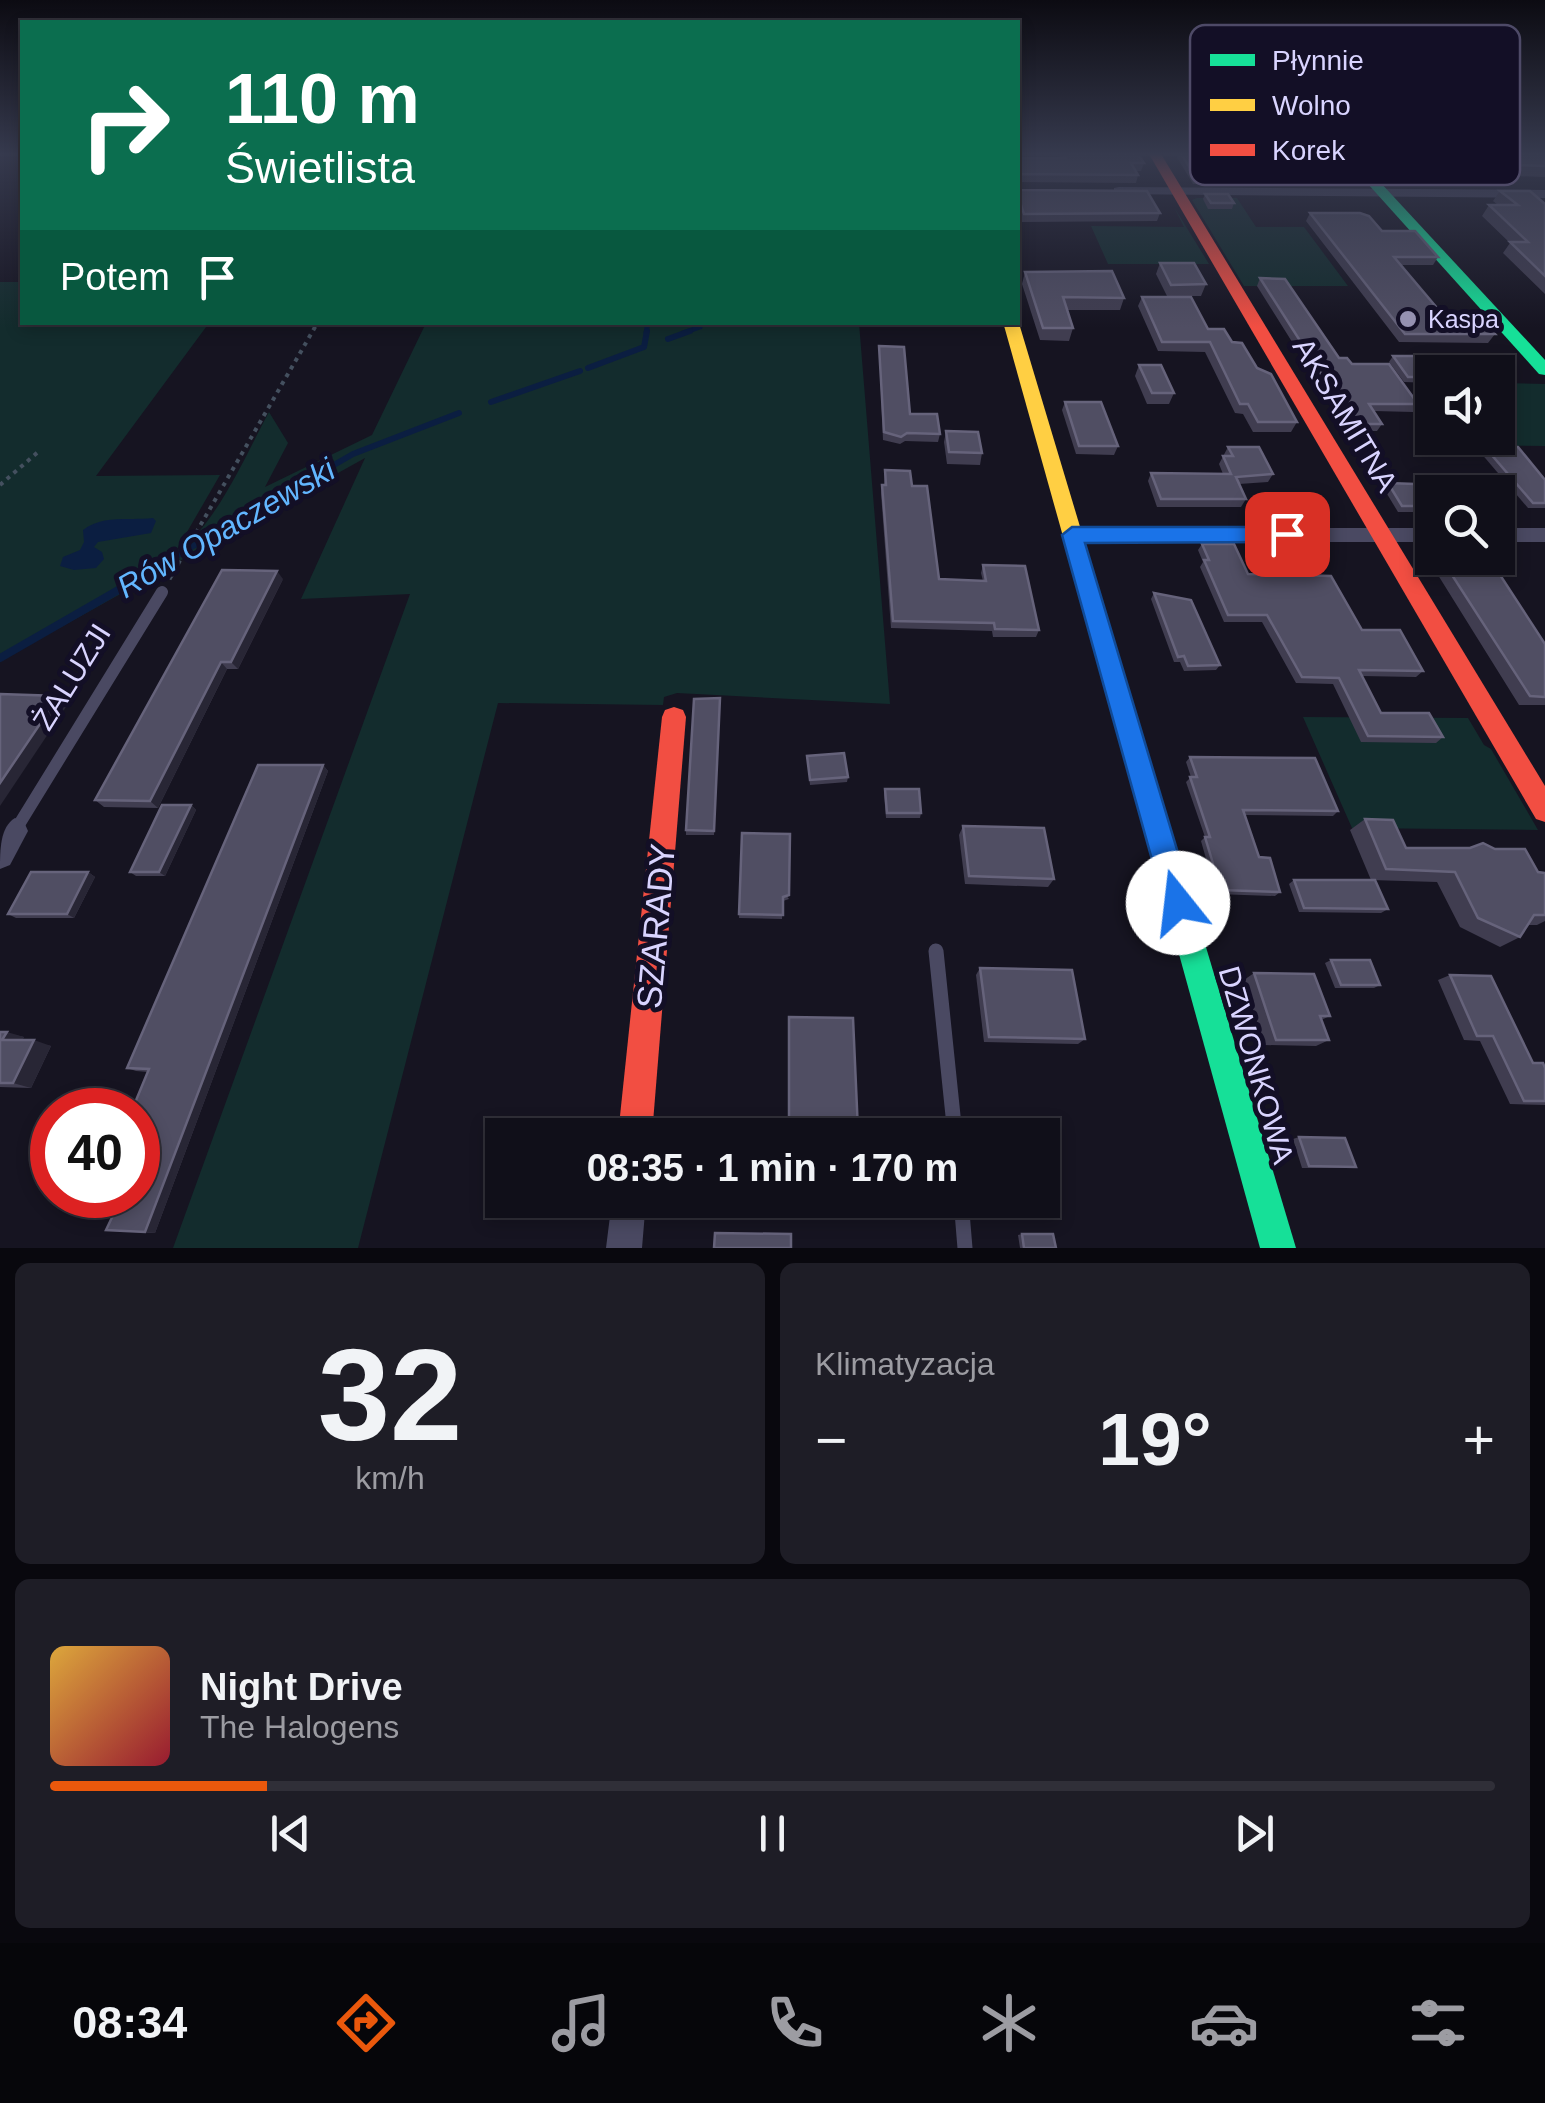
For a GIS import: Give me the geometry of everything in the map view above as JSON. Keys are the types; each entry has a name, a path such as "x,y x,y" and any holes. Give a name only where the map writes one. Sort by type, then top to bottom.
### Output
{"street":[{"name":"AKSAMITNA","path":"1190,212 1545,810"},
{"path":"1400,212 1545,370"},
{"name":"DZWONKOWA","path":"1012,325 1278,1248"},
{"path":"1072,535 1415,535"},
{"path":"1515,535 1545,535"},
{"name":"SZARADY","path":"637,1118 674,717"},
{"name":"ŻALUZJI","path":"0,856 15,831"},
{"path":"624,1248 626,1218"}],"lane":[{"name":"ŻALUZJI","path":"15,831 162,592"},
{"path":"936,951 953,1118"},
{"path":"962,1218 965,1248"}],"path":[{"path":"162,592 316,325"},
{"path":"0,485 38,452"}],"green space":[{"path":"1177,212 1209,264 1108,264 1091,226 1184,227"},
{"path":"1199,212 1246,212 1256,227 1304,227 1348,286 1244,286"},
{"path":"0,282 20,282 20,325 208,325 96,476 220,475 176,551 190,541 216,508 269,412 288,443 265,487 372,435 425,325 859,325 890,704 677,693 664,697 663,705 498,703 358,1248 173,1248 410,594 301,599 365,458 0,661"},
{"path":"1515,383 1545,384 1545,446 1515,446"},
{"path":"1303,717 1468,718 1484,745 1491,749 1538,830 1352,828"}],"water":[{"path":"108,520 156,521 151,533 98,542 94,547 104,559 96,568 74,570 60,566 63,557 80,550 83,530 91,525"}],"building":[{"path":"1023,212 1160,213 1024,214"},
{"path":"1497,212 1545,212 1545,276 1510,242 1528,242"},
{"path":"1310,213 1360,213 1369,216 1382,231 1415,231 1438,257 1394,257 1443,315 1477,315 1495,334 1405,334"},
{"path":"1160,263 1194,263 1206,284 1171,285"},
{"path":"1112,271 1124,298 1063,297 1073,328 1043,328 1025,272"},
{"path":"1260,278 1285,279 1339,358 1347,358 1352,364 1389,364 1415,400 1415,404 1369,404 1382,424 1353,424"},
{"path":"1142,297 1191,297 1208,329 1224,329 1232,342 1242,343 1257,368 1271,374 1297,422 1258,422 1248,404 1240,404 1210,342 1162,342"},
{"path":"879,346 904,347 910,414 937,414 940,434 907,433 901,437 884,432"},
{"path":"1393,356 1415,356 1415,377 1408,377"},
{"path":"1139,365 1161,365 1174,393 1152,393"},
{"path":"1065,402 1101,402 1118,446 1079,446"},
{"path":"946,431 978,432 982,453 949,452"},
{"path":"1228,447 1259,447 1273,474 1236,477 1246,499 1161,499 1151,473 1231,474 1223,456 1233,456"},
{"path":"1518,447 1545,480 1545,503 1533,503 1515,482 1515,475 1509,475 1492,455 1515,455"},
{"path":"885,470 910,471 912,486 927,486 939,579 986,581 983,565 1025,566 1039,630 995,629 994,623 893,621 882,485 886,485"},
{"path":"1388,483 1415,484 1415,506 1402,506"},
{"path":"1202,544 1234,544 1248,574 1331,576 1362,630 1400,630 1423,671 1359,670 1381,713 1429,713 1443,737 1368,736 1339,678 1302,677 1267,615 1228,615 1204,560 1209,560"},
{"path":"222,570 277,571 231,662 221,662 150,801 95,800"},
{"path":"1452,575 1500,575 1545,644 1545,697 1530,696"},
{"path":"1154,593 1191,600 1220,665 1188,666 1184,656 1178,657"},
{"path":"0,694 59,696 0,783"},
{"path":"720,698 714,831 686,830 694,699"},
{"path":"844,753 848,777 810,780 807,756"},
{"path":"1190,757 1315,758 1338,811 1243,810 1259,857 1270,858 1280,892 1221,890 1205,837 1210,837 1190,777 1197,777"},
{"path":"258,765 323,765 160,1193 160,1088 141,1088 149,1069 127,1068"},
{"path":"885,789 919,789 921,813 887,813"},
{"path":"162,805 191,805 159,872 130,872"},
{"path":"1365,819 1393,820 1406,848 1470,848 1483,843 1495,849 1525,849 1538,872 1545,873 1545,915 1534,915 1520,937 1478,918 1455,872 1386,869"},
{"path":"963,826 1044,828 1054,879 969,876"},
{"path":"742,833 790,834 789,895 783,897 783,915 739,914"},
{"path":"31,872 88,872 67,914 8,914"},
{"path":"1294,880 1375,880 1388,909 1304,908"},
{"path":"1331,960 1370,960 1380,985 1341,985"},
{"path":"980,968 1072,970 1085,1039 989,1037"},
{"path":"1254,973 1314,974 1330,1016 1320,1016 1329,1040 1276,1040"},
{"path":"1450,975 1491,976 1533,1063 1543,1063 1545,1101 1524,1101 1493,1036 1477,1036"},
{"path":"789,1017 853,1018 857,1118 789,1118"},
{"path":"0,1032 7,1032 2,1040 34,1040 13,1083 0,1083"},
{"path":"1299,1137 1345,1138 1356,1167 1309,1166"},
{"path":"112,1218 150,1218 145,1232 106,1230"},
{"path":"715,1233 791,1234 791,1248 714,1248"},
{"path":"1022,1234 1053,1234 1056,1248 1024,1248"}],"waterway":[{"path":"646,333 647,325"},
{"name":"Rów Opaczewski","path":"683,333 700,327"},
{"name":"Rów Opaczewski","path":"588,368 644,347 647,331"},
{"name":"Rów Opaczewski","path":"668,339 690,331"},
{"name":"Rów Opaczewski","path":"491,402 580,371"},
{"name":"Rów Opaczewski","path":"162,564 353,454 459,413"},
{"name":"Rów Opaczewski","path":"0,658 167,562"}],"traffic: fast":[{"path":"1400,212 1545,370"},
{"path":"1132,740 1278,1248"}],"traffic: slow":[{"path":"1012,325 1132,740"}],"traffic: jam":[{"path":"1190,212 1545,810"},
{"path":"637,1118 674,717"}],"place":[{"name":"Kaspa","path":"1408,319"}],"route":[{"path":"1178,903 1072,535 1287,534"}]}
